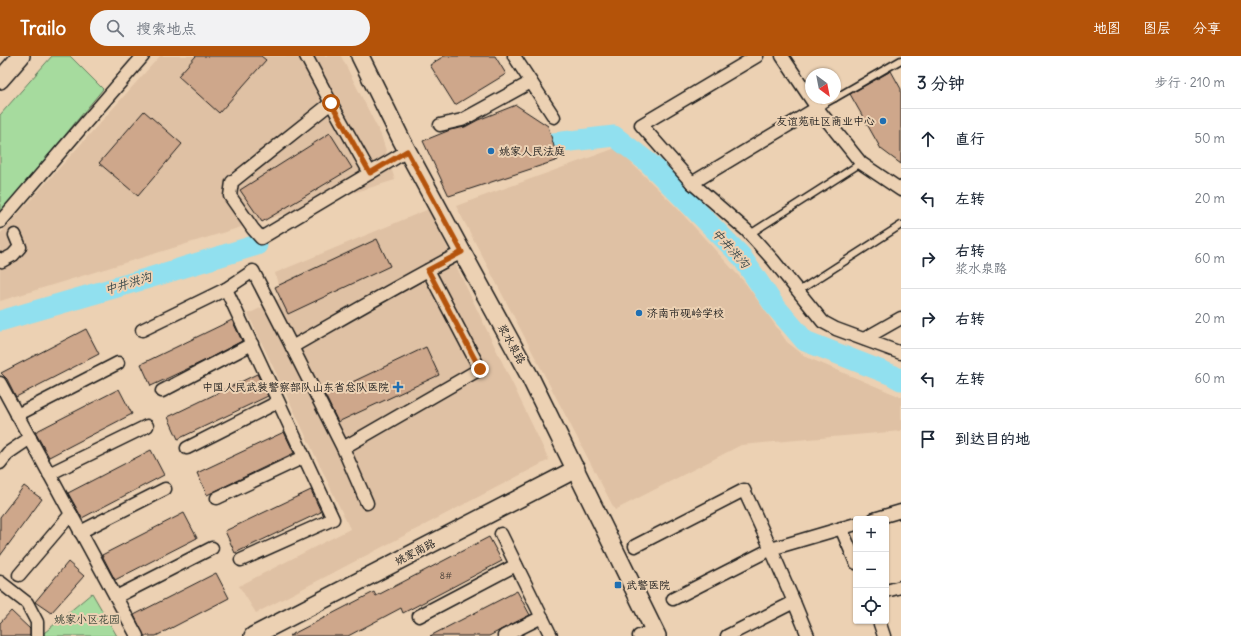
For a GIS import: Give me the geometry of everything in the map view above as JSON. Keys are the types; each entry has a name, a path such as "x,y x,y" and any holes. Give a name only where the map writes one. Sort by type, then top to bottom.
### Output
{"main road":[{"path":"0,80 21,56"},
{"name":"浆水泉路","path":"360,56 407,151 530,377 576,469 650,634"},
{"name":"姚家南路","path":"260,634 576,469"}],"street":[{"path":"0,222 143,56"},
{"path":"306,56 370,173"},
{"path":"514,56 554,117"},
{"path":"757,56 641,125 692,183 750,234 823,322 836,329 901,353"},
{"path":"782,56 817,108 861,163 901,190"},
{"path":"440,125 462,120 531,82"},
{"path":"331,103 232,182 230,196 261,238 407,151"},
{"path":"692,183 817,108"},
{"path":"0,259 2,261 13,255 20,247 14,235"},
{"path":"292,347 462,252"},
{"path":"343,448 480,369 428,270"},
{"path":"142,330 226,289 253,271 343,448 367,503"},
{"path":"226,289 333,519 240,560"},
{"path":"864,339 901,318"},
{"path":"162,391 252,344"},
{"path":"17,415 118,363"},
{"path":"0,383 137,636"},
{"path":"187,448 278,402"},
{"path":"49,474 147,426"},
{"path":"0,463 8,453 30,438"},
{"path":"217,498 304,457"},
{"path":"80,532 165,490"},
{"path":"635,546 744,490 808,636"},
{"path":"884,516 901,511"},
{"path":"19,575 71,514"},
{"path":"673,599 771,549 853,525"},
{"path":"841,528 853,556"},
{"path":"501,534 551,636"},
{"path":"116,597 212,548"},
{"path":"419,616 516,566"},
{"path":"0,582 27,603 37,622 37,636"},
{"path":"889,590 901,586"},
{"path":"727,636 794,602"},
{"path":"504,636 542,617"},
{"path":"880,624 884,636"}],"lane":[{"path":"841,95 901,60"},
{"path":"817,108 824,104"},
{"path":"750,234 861,163"},
{"path":"798,292 901,224"}],"shaded area":[{"path":"160,56 341,56 381,135 395,180 0,301 0,234"},
{"name":"济南市砚岭学校","path":"616,148 675,206 746,284 787,342 806,357 901,397 901,431 741,445 615,510 456,206"},
{"name":"中国人民武装警察部队山东省总队医院","path":"429,209 549,460 256,613 239,586 350,529 248,314 281,298 275,273"}],"green space":[{"path":"52,56 70,56 103,89 0,214 0,115"},
{"name":"姚家小区花园","path":"92,593 117,636 44,636 44,633"}],"building":[{"path":"196,56 261,56 266,60 219,113 178,76"},
{"path":"444,56 495,56 506,74 455,105 430,65"},
{"name":"友谊苑社区商业中心","path":"891,71 901,89 901,164 881,149 850,94"},
{"name":"姚家人民法庭","path":"516,105 548,126 558,160 449,196 423,141 450,130 465,127 478,120"},
{"path":"144,111 182,144 138,196 99,163"},
{"path":"330,133 352,168 262,222 240,190"},
{"path":"377,239 390,266 288,314 275,287"},
{"path":"232,320 242,341 151,386 141,364"},
{"path":"86,329 99,354 16,397 7,379 1,373"},
{"path":"426,347 439,375 338,422 325,395"},
{"path":"257,374 268,396 178,439 168,417"},
{"path":"119,389 132,414 49,457 35,432"},
{"path":"284,432 294,453 207,495 197,473"},
{"path":"151,450 164,475 82,518 68,493"},
{"path":"24,486 42,499 0,556 0,517"},
{"path":"311,490 321,512 235,553 225,531"},
{"path":"184,513 197,538 115,580 102,555"},
{"path":"489,537 502,561 403,613 401,608 348,636 289,636 374,592 376,596"},
{"path":"68,562 84,576 51,613 35,602"},
{"path":"216,573 229,598 156,636 144,636 134,615"},
{"path":"517,591 530,615 489,636 430,636"},
{"path":"11,611 30,629 30,636 0,636 0,623"}],"waterway":[{"name":"中井洪沟","path":"554,143 614,136 649,163 741,256 774,305 805,341 892,375 901,380"},
{"name":"中井洪沟","path":"0,321 257,245"}],"place":[{"name":"友谊苑社区商业中心","path":"883,121"},
{"name":"姚家人民法庭","path":"491,151"},
{"name":"济南市砚岭学校","path":"639,313"},
{"name":"中国人民武装警察部队山东省总队医院","path":"398,387"},
{"name":"武警医院","path":"618,585"}],"route":[{"path":"331,103 370,173 407,151 462,252 428,270 480,369"}]}
